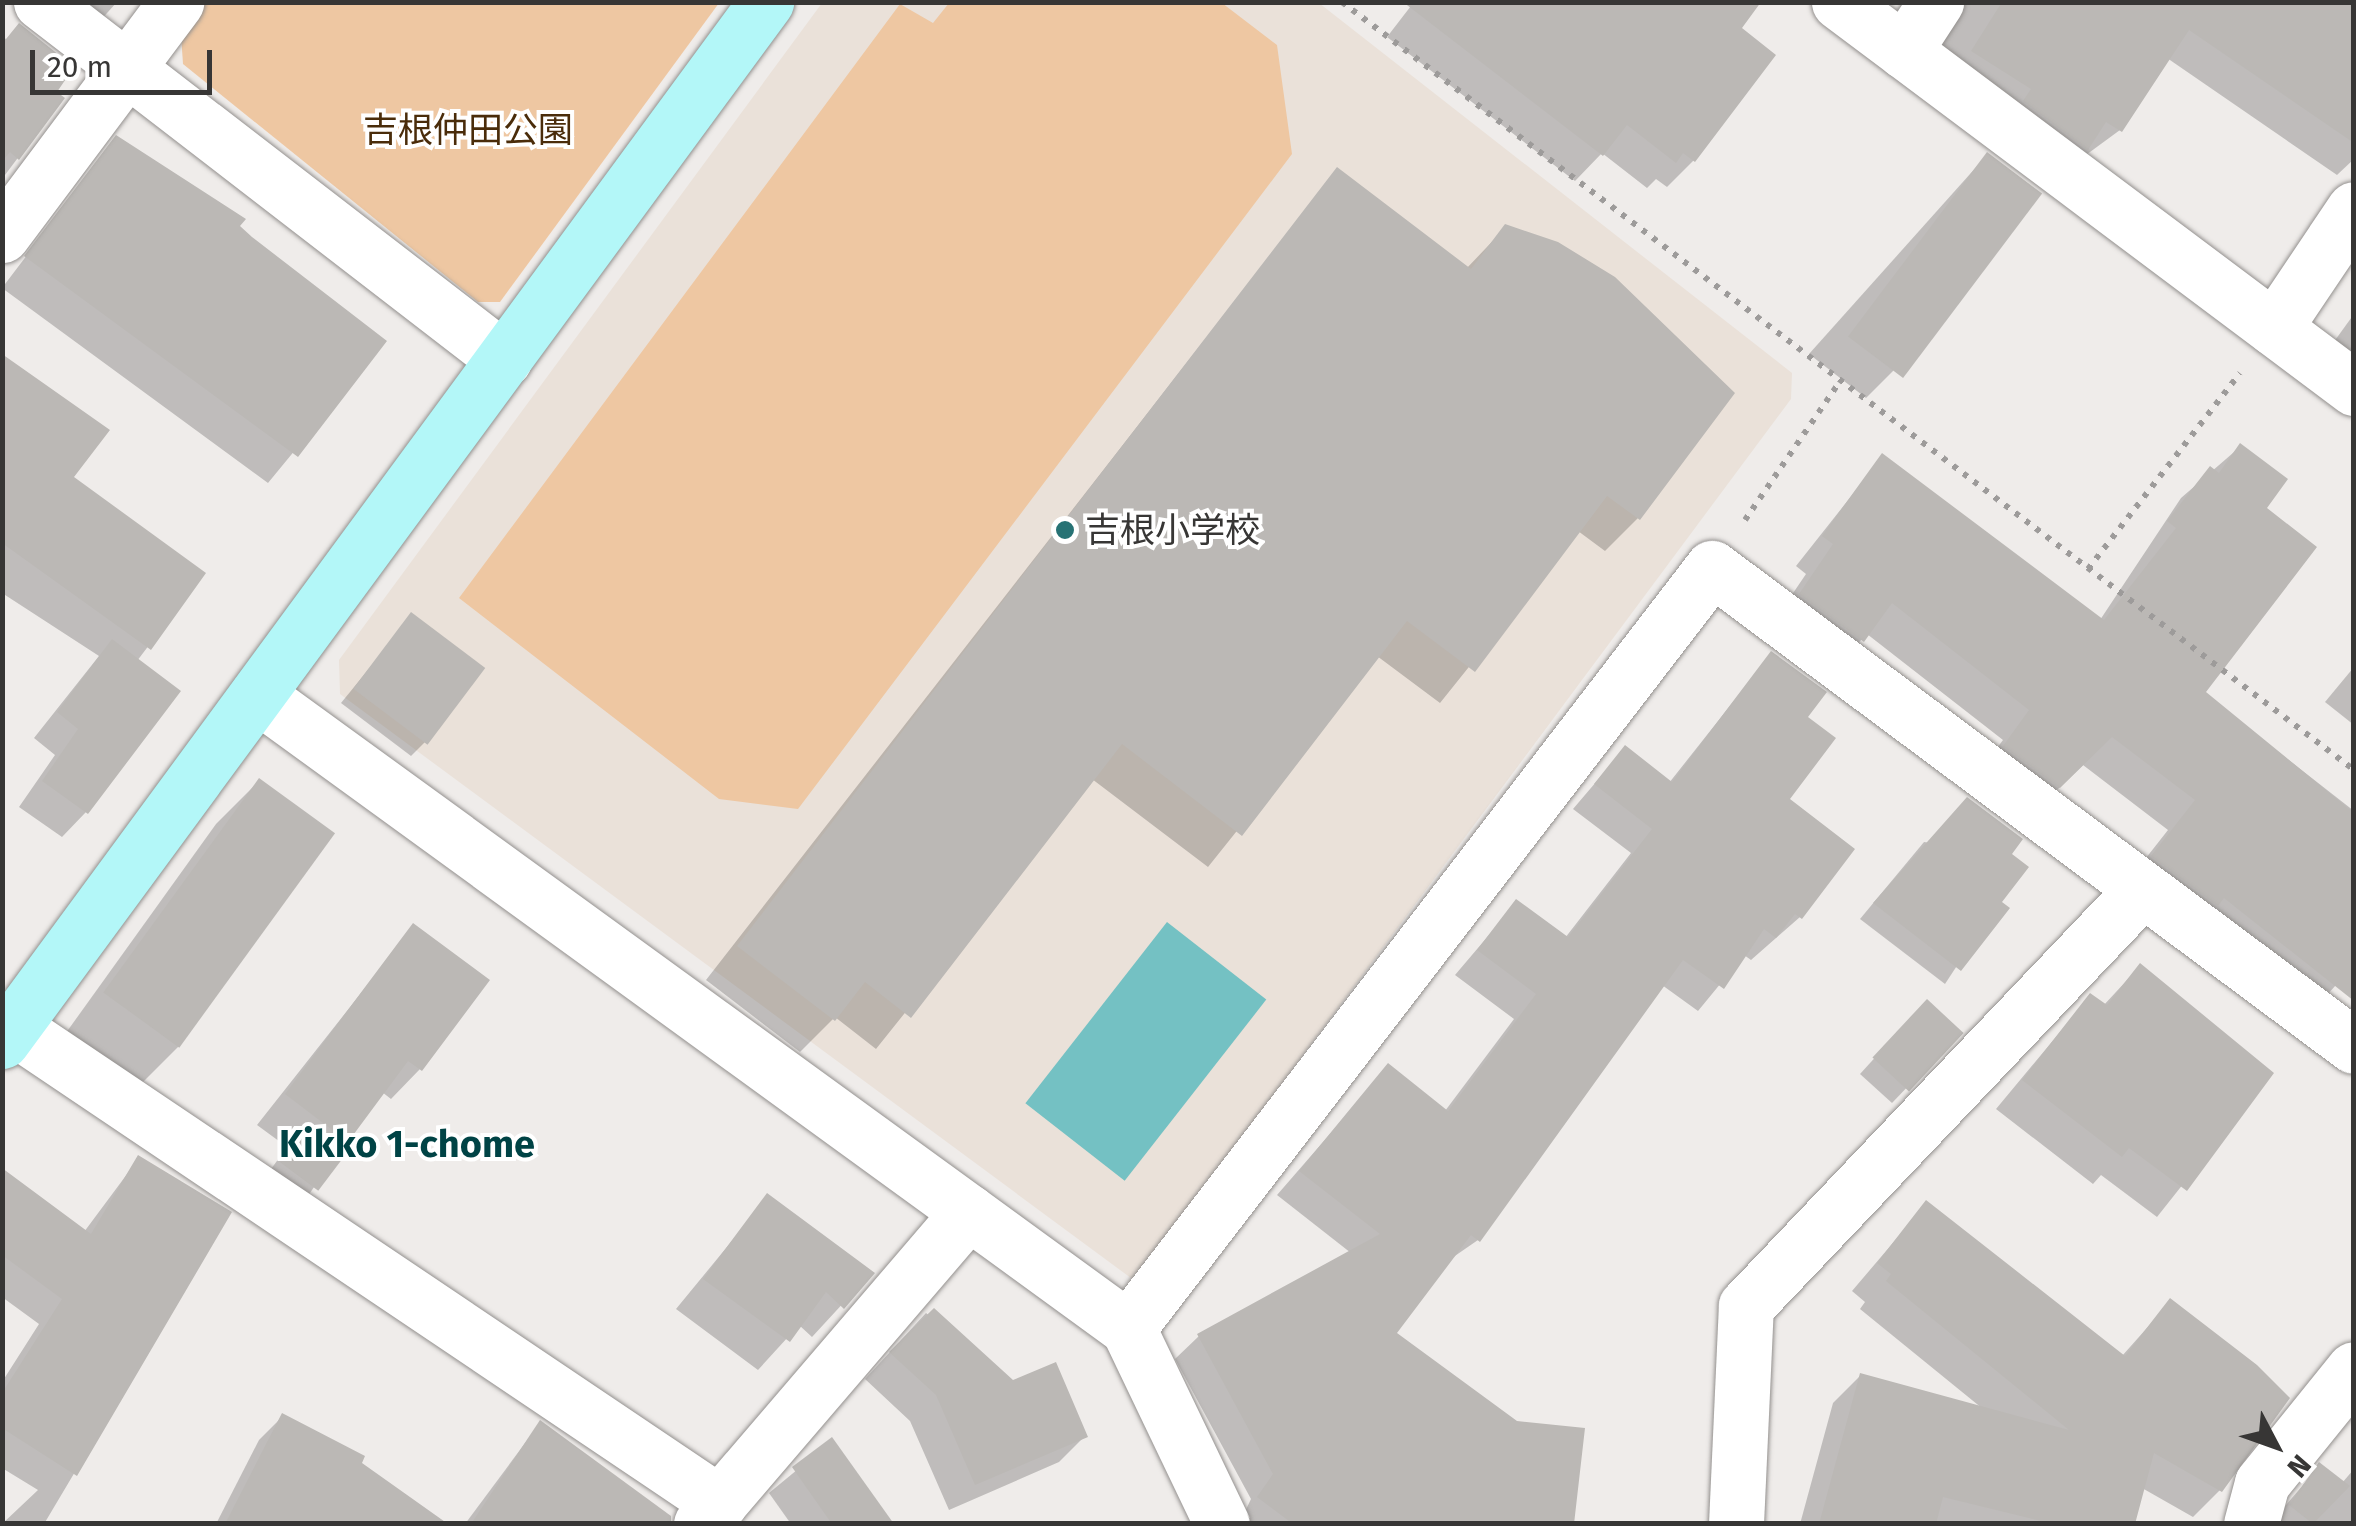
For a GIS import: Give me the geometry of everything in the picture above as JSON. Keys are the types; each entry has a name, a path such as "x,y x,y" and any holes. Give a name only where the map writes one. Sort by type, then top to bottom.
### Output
{"street":[{"path":"40,2 125,74 504,359"},
{"path":"2,235 176,2"},
{"path":"766,2 257,695 6,1029 710,1513 968,1212"},
{"path":"1839,2 2354,388"},
{"path":"1904,51 1936,2"},
{"path":"2274,328 2354,209"},
{"path":"1128,1328 1712,568 2140,892 2354,1046"},
{"path":"257,695 1128,1328 1222,1524"},
{"path":"1736,1524 1746,1306 2140,892"},
{"path":"2251,1524 2262,1482 2354,1368"}],"path":[{"path":"1342,2 2354,770"},
{"path":"2088,568 2274,328"},
{"path":"1712,568 1840,380"}],"shaded area":[{"name":"吉根小学校","path":"822,3 1319,3 1792,373 1791,399 1135,1281 340,694 339,660"}],"green space":[{"name":"吉根仲田公園","path":"205,3 719,3 500,302 478,302 183,64 181,34"},
{"path":"949,3 1222,3 1277,45 1292,154 798,809 719,799 459,598 900,4 933,23"}],"water":[{"path":"1167,922 1266,1000 1125,1181 1025,1103"}],"building":[{"path":"1403,2 1761,2 1742,28 1776,55 1695,162 1683,153 1676,163 1627,125 1603,156"},
{"path":"2002,2 2354,2 2354,143 2189,30 2122,132 2106,122 2088,150 2023,101 2031,89 1971,51"},
{"path":"19,23 74,67 57,92 65,98 19,160 10,152 2,161 2,44"},
{"path":"116,135 246,219 240,226 252,237 387,341 298,457 24,256"},
{"path":"1987,152 2042,194 1903,378 1848,336"},
{"path":"1337,167 1471,269 1505,224 1558,242 1615,277 1735,393 1640,520 1607,496 1475,672 1407,621 1242,836 1122,744 911,1018 865,982 835,1021 737,946"},
{"path":"2,354 110,430 74,477 206,573 151,650 2,543"},
{"path":"2240,443 2288,479 2267,508 2317,547 2206,692 2354,813 2354,1001 2224,898 2218,906 2151,856 2195,800 2112,737 2060,788 2003,746 2029,710 1892,603 1864,642 1799,594 1833,544 1822,536 1882,453 2104,620 2176,528 2167,521 2210,466 2219,473"},
{"path":"411,612 485,668 427,745 353,689"},
{"path":"112,639 181,691 88,814 42,781 78,729 57,712"},
{"path":"1771,651 1827,692 1808,717 1836,738 1790,799 1855,849 1802,919 1795,914 1776,938 1764,929 1724,989 1683,960 1480,1242 1471,1235 1397,1333 1517,1421 1585,1428 1574,1524 1293,1524 1257,1497 1273,1474 1197,1334 1380,1234 1299,1171 1388,1063 1448,1111 1536,994 1477,950 1516,899 1568,937 1652,829 1594,784 1625,745 1672,782"},
{"path":"259,778 335,833 179,1048 103,992"},
{"path":"1967,797 2023,839 2012,854 2029,867 2002,902 2010,908 1961,971 1873,903"},
{"path":"413,923 490,980 422,1071 408,1061 348,1142 285,1094"},
{"path":"2140,963 2274,1073 2187,1191 2129,1148 2122,1157 2022,1080 2090,993 2107,1005"},
{"path":"1927,999 1964,1033 1909,1092 1872,1058"},
{"path":"307,1121 348,1152 318,1191 278,1160"},
{"path":"138,1155 232,1212 77,1476 2,1428 2,1393 62,1299 2,1255 2,1168 91,1234"},
{"path":"767,1193 875,1273 844,1309 826,1292 790,1342 703,1279"},
{"path":"1926,1200 2125,1356 2170,1298 2257,1365 2290,1398 2222,1492 2154,1453 2135,1524 2053,1524 1943,1497 1936,1524 1819,1524 1860,1373 2069,1430 1886,1281 1891,1274 1877,1263"},
{"path":"934,1308 1013,1380 1056,1362 1088,1437 975,1485 936,1395 889,1352"},
{"path":"282,1413 365,1456 362,1463 448,1524 225,1524"},
{"path":"540,1420 671,1516 671,1524 471,1524"},
{"path":"832,1437 894,1524 832,1524 792,1467"},
{"path":"2319,1462 2350,1486 2313,1524 2289,1505"}],"place":[{"name":"吉根小学校","path":"1065,530"}],"district":[{"name":"Kikko 1-chome","path":"407,1145"}]}
